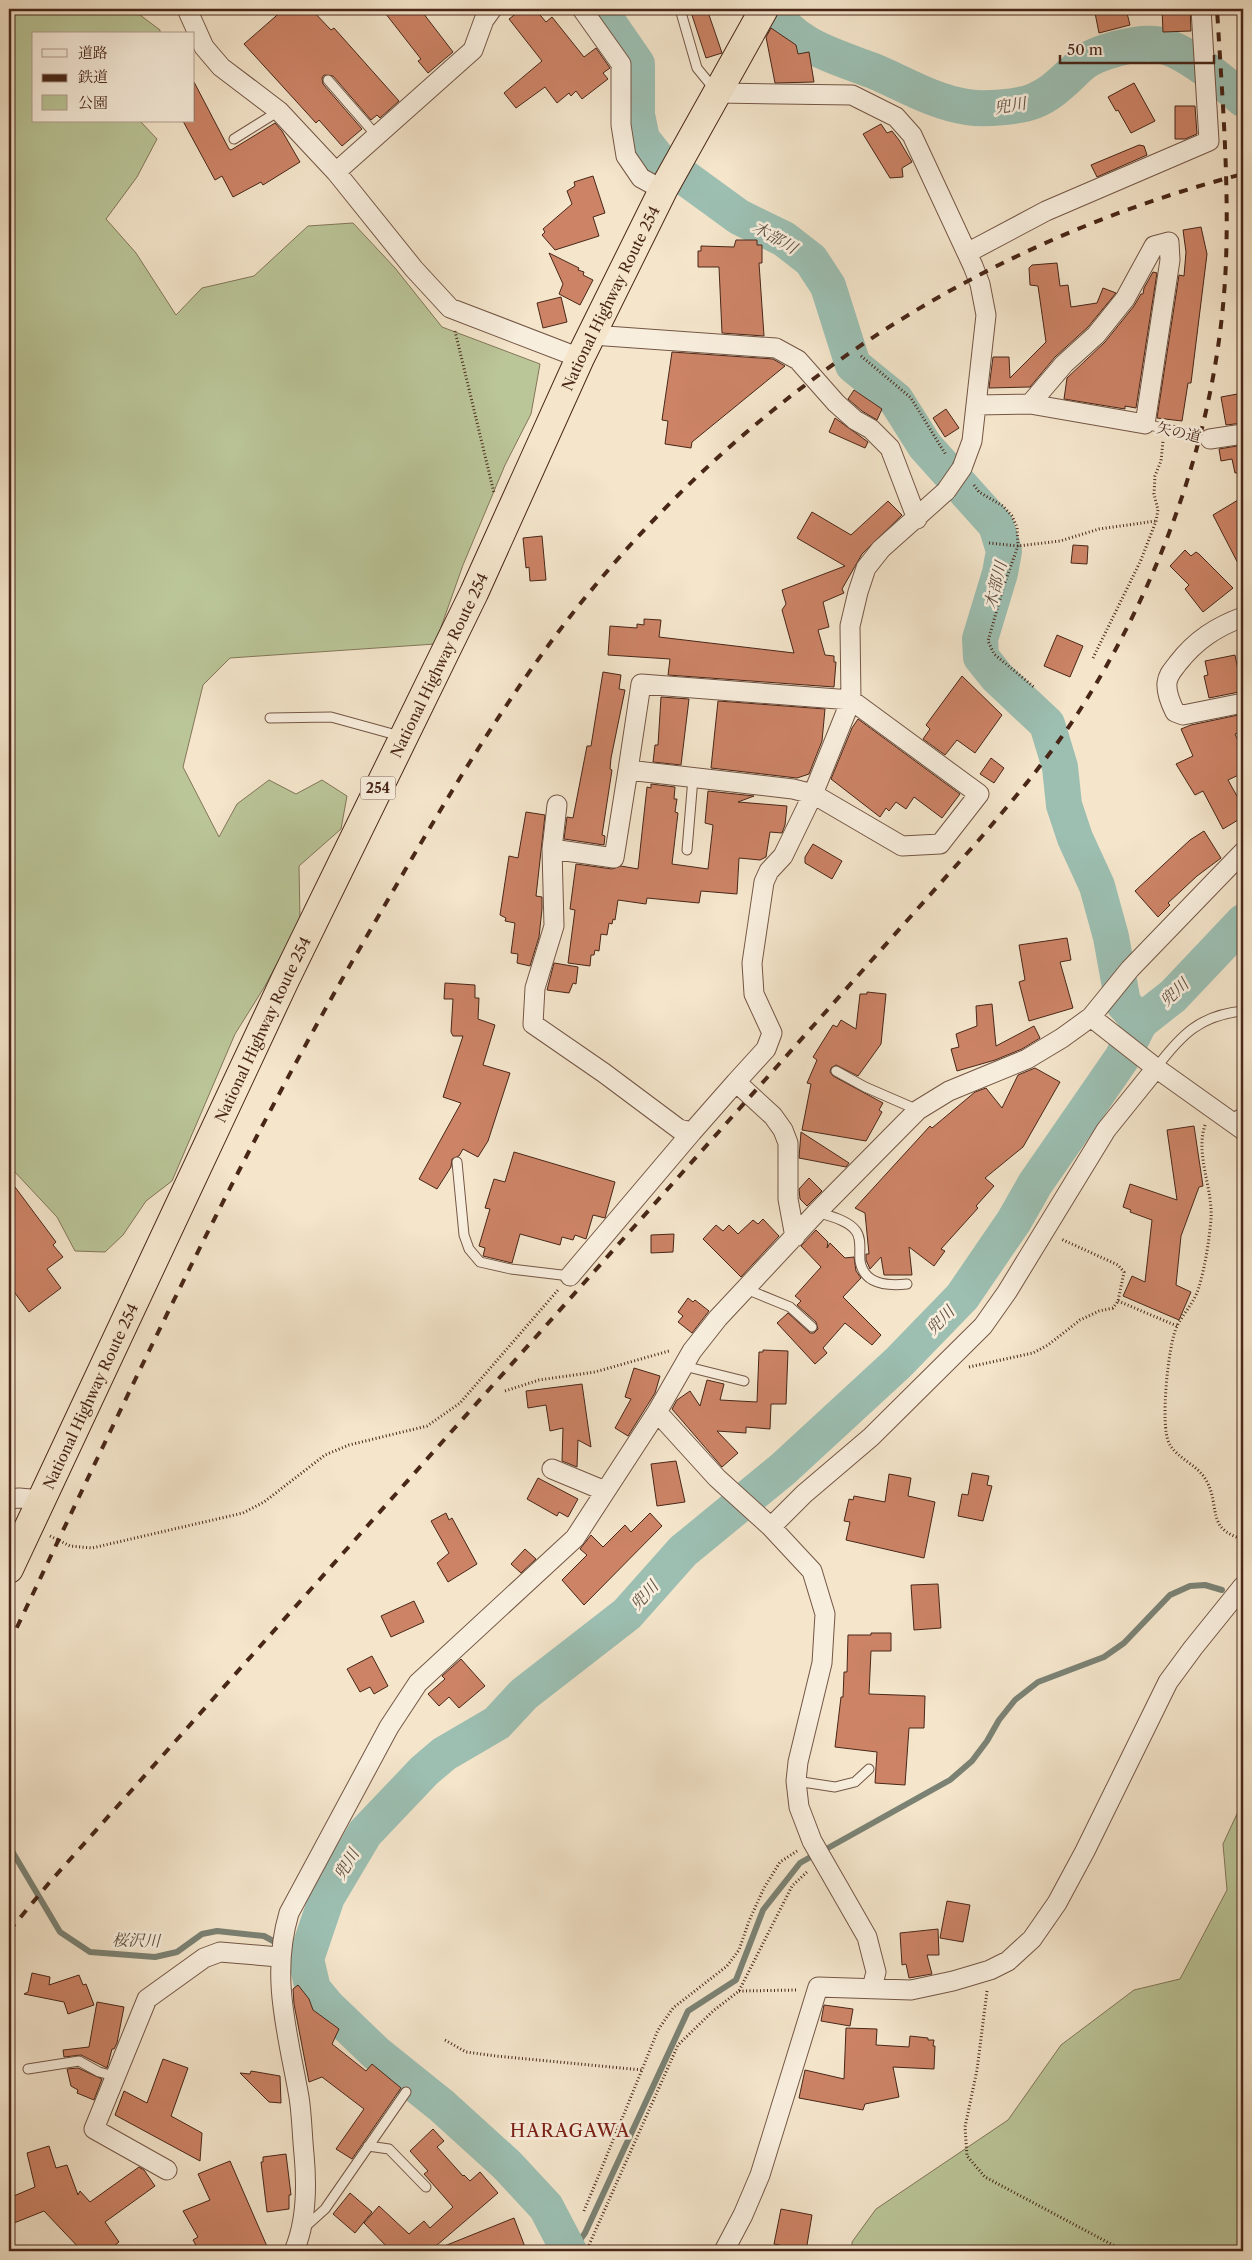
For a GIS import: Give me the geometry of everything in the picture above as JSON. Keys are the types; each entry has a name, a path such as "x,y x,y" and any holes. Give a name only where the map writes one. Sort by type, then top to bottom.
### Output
{"highway":[{"name":"National Highway Route 254","path":"9,1569 285,980 402,737 474,593 586,347 663,190 763,11"}],"street":[{"path":"187,9 204,47 221,67 279,110 336,172 414,269 450,308 586,347 776,348 798,360 836,403 855,420 883,439 890,448 917,518"},
{"path":"336,172 472,50 484,20 492,9"},
{"path":"582,9 621,64 621,125 626,156 640,178 663,190"},
{"path":"968,253 1046,211 1209,141 1201,9"},
{"path":"570,1276 692,1132 766,1050 772,1034 754,994 752,963 764,882 769,871 783,856 813,794 851,700 850,626 863,576 881,549 946,492 960,469 972,441 977,405 986,315 980,284 968,253 912,135 896,117 852,95 718,93"},
{"path":"977,405 1030,404 1145,424 1170,260 1169,242 1154,246 1125,299 1102,328 1064,364 1030,404"},
{"name":"矢の道","path":"1210,439 1243,434"},
{"path":"1243,617 1221,625 1191,646 1169,673 1167,684 1175,712 1183,715 1243,703"},
{"path":"552,849 614,858 641,684 851,700 979,794 940,844 902,846 813,794 793,789 628,770"},
{"path":"557,805 552,849 554,926 535,988 533,1024 604,1072 679,1128 692,1132"},
{"path":"294,2251 302,2230 306,2180 299,2100 281,1998 280,1948 289,1913 389,1727 418,1683 575,1538 656,1412 688,1358 746,1289 817,1212 918,1110 949,1091 1027,1059 1094,1020 1109,993 1243,852"},
{"path":"1094,1020 1210,1108 1238,1121"},
{"path":"766,1522 804,1494 871,1437 984,1326 1007,1292 1043,1230 1106,1130 1152,1065"},
{"path":"736,1082 772,1116 783,1130 788,1143 788,1199 795,1237"},
{"path":"656,1412 717,1478 766,1522 812,1571 825,1614 822,1663 798,1762 796,1781 799,1807 812,1841 867,1937 876,1972 872,1988"},
{"path":"552,1469 605,1491"},
{"path":"9,1500 19,1498 36,1511"},
{"path":"724,2251 743,2215 760,2175 818,1987 911,1990 953,1982 990,1970 1008,1961 1032,1939 1057,1903 1168,1682 1236,1606 1243,1586"},
{"path":"167,2170 94,2129 147,1999 204,1958 220,1952 280,1948"}],"lane":[{"path":"680,9 697,68 718,93"},
{"path":"328,80 376,135"},
{"path":"234,139 279,110"},
{"name":"矢の道","path":"1145,424 1210,439"},
{"path":"270,718 331,717 402,737"},
{"path":"687,850 693,778"},
{"path":"1152,1065 1190,1029 1210,1017 1226,1012 1243,1011"},
{"path":"836,1071 865,1087 918,1110"},
{"path":"457,1162 464,1235 469,1249 480,1262 511,1269 570,1276"},
{"path":"817,1212 850,1225 856,1232 860,1240 860,1261 863,1271 868,1278 878,1283 892,1285 907,1284"},
{"path":"746,1289 790,1306 812,1326"},
{"path":"688,1358 744,1381"},
{"path":"796,1781 835,1787 855,1782 869,1769"},
{"path":"28,2069 79,2061 99,2072 114,2076"},
{"path":"302,2230 325,2209 406,2092"},
{"path":"368,2146 389,2149 426,2187"}],"path":[{"path":"450,308 502,529"},
{"path":"861,356 911,398 960,469 979,492 1003,506 1012,516 1017,527 1018,546 1004,585 988,641 994,654 1034,687"},
{"path":"1093,658 1141,560 1156,521 1158,510 1154,494 1154,476 1161,461 1165,428"},
{"path":"989,543 1018,546 1060,541 1099,529 1156,521"},
{"path":"1210,1108 1203,1132 1204,1163 1211,1217 1206,1255 1198,1291 1186,1316 1177,1326 1167,1369 1168,1442 1178,1455 1195,1467 1207,1481 1219,1524 1227,1535 1243,1539"},
{"path":"937,1374 1033,1353 1048,1345 1080,1320 1099,1311 1113,1308 1118,1301 1124,1272 1118,1265 1043,1230"},
{"path":"36,1511 58,1541 70,1546 92,1548 243,1513 264,1502 325,1455 349,1445 427,1426 460,1403 570,1276"},
{"path":"1118,1301 1177,1326"},
{"path":"505,1391 539,1380 602,1370 672,1350 688,1358"},
{"path":"584,2211 658,2030 673,2008 728,1966 740,1950 748,1921 780,1862 812,1841"},
{"path":"589,2244 678,2045 713,2011 739,1991 792,1886 805,1873 824,1862"},
{"path":"990,1970 977,2070 965,2127 967,2156 985,2177 1124,2251"},
{"path":"739,1991 784,1992 818,1987"},
{"path":"445,2040 466,2052 642,2070"}],"green space":[{"path":"9,9 132,9 160,30 160,32 32,32 32,122 141,122 157,139 137,177 106,219 136,253 176,315 202,288 254,276 308,226 353,223 395,268 442,327 540,364 531,414 505,465 463,565 435,644 230,658 203,685 183,767 219,837 237,804 269,780 296,794 322,780 347,796 341,829 299,866 300,920 265,986 235,1034 172,1181 146,1201 123,1235 105,1252 75,1251 57,1217 13,1170 9,1172"},
{"path":"1243,1801 1243,2251 852,2251 852,2242 876,2209 1008,2120 1061,2045 1134,1990 1180,1979 1227,1890 1223,1844"}],"building":[{"path":"284,9 311,9 331,30 334,28 399,101 380,118 377,115 371,120 333,76 324,75 322,78 323,84 362,129 342,146 319,120 316,123 244,44"},
{"path":"382,9 420,9 453,52 428,73 418,61 421,59"},
{"path":"522,9 535,9 546,22 552,17 584,57 596,48 610,68 603,73 608,79 582,99 576,91 571,96 569,93 557,103 545,87 516,108 504,93 542,61 509,19"},
{"path":"690,9 707,9 722,53 706,58"},
{"path":"1099,9 1126,9 1130,25 1099,33 1095,13 1099,12"},
{"path":"1162,9 1190,9 1191,31 1163,32"},
{"path":"771,28 796,45 798,54 809,52 814,82 775,83 766,37"},
{"path":"1134,83 1155,121 1131,133 1108,97"},
{"path":"195,84 229,149 231,150 275,123 282,131 300,162 263,185 261,182 233,197 222,176 215,180 184,122 195,122"},
{"path":"1175,106 1195,106 1197,134 1185,139 1175,139"},
{"path":"881,124 887,133 892,131 912,162 902,168 903,177 890,178 863,134"},
{"path":"1139,145 1144,146 1147,155 1097,177 1091,165"},
{"path":"593,176 605,213 593,217 599,236 555,250 542,235 545,232 543,229 572,204 567,191 575,186 574,182"},
{"path":"1201,227 1207,254 1191,383 1188,383 1182,421 1157,418 1179,275 1184,276 1186,252 1183,230"},
{"path":"736,240 757,240 757,245 762,245 762,263 759,263 764,336 722,333 719,267 698,267 698,251 701,251 701,246 734,247"},
{"path":"549,253 579,268 578,270 584,272 583,275 593,280 580,305 559,294 563,284"},
{"path":"1057,263 1060,286 1068,285 1071,307 1097,303 1103,288 1116,293 1088,327 1055,357 1030,387 989,388 993,357 1009,357 1010,378 1046,342 1038,286 1030,285 1029,268 1032,265"},
{"path":"1153,272 1157,273 1136,408 1125,406 1125,409 1064,399 1067,378 1105,342 1134,306 1141,294 1143,294 1144,288"},
{"path":"561,297 567,322 543,328 537,303"},
{"path":"672,352 773,359 785,366 692,442 691,448 665,444 668,421 662,420"},
{"path":"854,390 882,409 877,420 862,411 848,399"},
{"path":"1243,393 1243,423 1226,425 1221,397"},
{"path":"946,409 959,428 945,437 933,418"},
{"path":"835,418 868,442 865,448 829,432"},
{"path":"1243,445 1243,472 1235,473 1232,459 1221,461 1219,449"},
{"path":"1243,497 1243,573 1213,515"},
{"path":"888,501 902,515 862,554 842,589 844,593 823,602 829,627 818,630 825,655 834,656 834,662 836,662 834,687 668,675 670,659 608,655 610,626 637,628 637,624 644,625 644,619 661,620 659,637 794,653 782,610 786,604 782,590 845,566 797,538 812,512 851,535"},
{"path":"542,536 546,580 530,581 529,567 526,568 523,538"},
{"path":"1073,545 1088,546 1087,564 1071,563"},
{"path":"1185,550 1191,556 1196,552 1199,554 1233,588 1203,612 1185,589 1189,585 1170,566"},
{"path":"1057,635 1083,646 1070,677 1044,666"},
{"path":"1235,655 1241,685 1237,686 1239,692 1209,698 1204,676 1208,675 1205,661"},
{"path":"603,672 621,675 619,689 625,690 611,758 610,769 612,770 602,835 605,836 604,845 564,839 567,817 573,818 587,746 591,746"},
{"path":"962,676 1002,715 975,753 957,740 945,755 923,739 930,729 926,725"},
{"path":"661,697 689,699 681,765 653,762 655,745 658,745"},
{"path":"718,701 825,709 822,741 809,774 797,778 711,768"},
{"path":"1243,714 1243,731 1235,734 1243,752 1243,773 1228,780 1243,807 1243,817 1223,829 1203,791 1195,795 1176,764 1193,756 1181,729 1191,725"},
{"path":"858,719 960,794 942,818 914,797 906,809 896,802 889,811 886,808 880,817 831,779 852,728"},
{"path":"991,758 1004,768 994,783 980,774"},
{"path":"651,784 675,787 674,799 677,799 675,812 678,813 672,864 708,869 713,825 705,823 708,791 754,796 738,802 787,806 785,825 782,833 770,832 766,857 760,860 739,858 737,894 701,891 699,903 647,898 646,904 618,900 615,920 613,919 612,924 609,923 607,935 601,934 599,951 595,950 594,955 591,955 590,966 568,963 575,910 570,909 576,864 612,869 621,866 638,869 647,787 651,788"},
{"path":"526,812 545,815 536,896 542,897 542,909 539,937 530,966 517,963 518,954 511,953 515,923 505,921 506,918 500,915 509,856 518,858"},
{"path":"1204,831 1221,858 1197,876 1168,903 1170,905 1158,917 1135,891 1190,840"},
{"path":"813,844 842,861 832,879 805,863 805,857"},
{"path":"1067,938 1071,960 1060,962 1073,1008 1029,1021 1019,982 1025,980 1019,945"},
{"path":"554,963 578,967 576,984 573,983 569,993 547,990"},
{"path":"445,983 475,985 475,998 479,998 478,1019 495,1025 483,1065 510,1073 488,1141 478,1157 463,1149 459,1156 452,1159 451,1167 437,1189 419,1179 461,1103 443,1097 463,1036 453,1036 451,1032 453,999 444,999"},
{"path":"867,992 886,994 881,1044 858,1076 836,1065 831,1068 830,1072 833,1076 883,1103 879,1110 882,1112 866,1141 802,1130 811,1084 807,1083 817,1060 813,1057 833,1025 837,1027 841,1020 856,1029 860,994 867,994"},
{"path":"992,1004 996,1046 1034,1026 1040,1038 1022,1049 995,1060 957,1071 951,1049 959,1047 956,1034 977,1026 976,1006"},
{"path":"1035,1068 1060,1082 1023,1147 985,1178 994,1186 976,1206 978,1208 941,1249 945,1251 934,1266 909,1247 912,1275 884,1275 881,1257 870,1269 866,1260 866,1254 869,1254 865,1213 855,1208 930,1126 932,1128 975,1092 986,1088 1002,1108 1018,1075"},
{"path":"1194,1126 1203,1186 1199,1187 1181,1236 1176,1285 1191,1292 1179,1320 1123,1296 1132,1276 1145,1282 1152,1220 1130,1212 1131,1210 1123,1207 1130,1184 1177,1200 1167,1130"},
{"path":"801,1132 849,1163 846,1167 799,1158"},
{"path":"514,1152 615,1182 605,1218 593,1215 586,1239 575,1235 573,1240 562,1237 560,1245 520,1234 512,1263 483,1256 485,1248 479,1246 490,1209 485,1208 494,1179 505,1182"},
{"path":"809,1178 822,1191 807,1206 800,1199 799,1189"},
{"path":"9,1179 56,1242 53,1245 63,1257 47,1269 61,1288 29,1312 9,1285"},
{"path":"763,1219 779,1236 741,1277 703,1239 716,1225 723,1231 729,1225 738,1234 753,1220 758,1224"},
{"path":"816,1230 828,1242 827,1248 830,1243 845,1258 854,1257 856,1271 861,1278 843,1297 881,1335 872,1345 845,1323 823,1348 827,1353 815,1364 777,1323 788,1313 810,1333 814,1333 818,1329 816,1322 797,1305 801,1301 795,1296 821,1267 801,1246"},
{"path":"674,1234 673,1252 651,1253 651,1235"},
{"path":"688,1298 693,1302 695,1300 709,1311 692,1333 678,1322 683,1316 678,1312"},
{"path":"763,1350 788,1351 786,1404 771,1404 770,1429 746,1427 746,1433 717,1431 738,1453 722,1467 672,1409 677,1400 690,1391 700,1406 707,1380 724,1384 720,1400 757,1402 759,1352 763,1352"},
{"path":"634,1368 660,1376 655,1393 628,1436 615,1428 631,1399 625,1397"},
{"path":"582,1384 591,1447 578,1440 577,1467 562,1461 563,1428 550,1431 546,1405 528,1408 526,1391"},
{"path":"676,1461 685,1502 657,1506 651,1464"},
{"path":"972,1473 989,1476 987,1485 992,1486 983,1521 958,1516 962,1494 968,1495"},
{"path":"889,1474 911,1478 908,1496 935,1502 924,1558 846,1540 850,1522 844,1521 849,1499 853,1500 854,1496 885,1502"},
{"path":"538,1478 578,1499 568,1517 559,1512 557,1516 527,1499"},
{"path":"446,1513 449,1520 452,1518 477,1564 448,1582 437,1563 449,1553 431,1521"},
{"path":"650,1513 662,1526 584,1605 562,1580 587,1555 580,1549 591,1535 603,1547 625,1525 631,1532"},
{"path":"525,1549 536,1559 521,1573 511,1564"},
{"path":"938,1584 941,1628 914,1630 911,1585"},
{"path":"414,1601 424,1622 391,1637 381,1616"},
{"path":"871,1633 891,1633 891,1651 871,1651 869,1694 925,1696 924,1728 909,1728 905,1785 875,1783 877,1752 835,1747 841,1697 843,1697 844,1672 847,1672 848,1635 871,1635"},
{"path":"372,1656 388,1686 374,1694 370,1687 360,1692 347,1669"},
{"path":"461,1659 485,1686 459,1708 449,1697 439,1706 428,1694 445,1679 442,1676"},
{"path":"947,1901 970,1905 963,1942 940,1938"},
{"path":"938,1929 939,1955 927,1955 932,1974 909,1978 906,1964 902,1965 900,1933"},
{"path":"32,1973 50,1977 49,1985 79,1975 83,1985 86,1984 94,2005 68,2014 64,2002 24,1994 28,1992"},
{"path":"298,1985 309,1999 313,2010 339,2029 332,2044 366,2071 372,2064 401,2088 352,2159 336,2149 364,2109 322,2077 309,2082 294,2004 293,1989"},
{"path":"97,2002 124,2007 117,2043 114,2049 112,2049 107,2068 81,2055 64,2057 63,2050 89,2047"},
{"path":"824,2005 853,2009 850,2026 821,2021"},
{"path":"846,2028 877,2029 876,2045 909,2047 910,2036 934,2040 934,2069 893,2067 899,2097 865,2104 863,2110 799,2098 805,2070 844,2079"},
{"path":"163,2059 188,2068 171,2116 202,2133 200,2161 115,2115 124,2091 147,2103"},
{"path":"78,2068 102,2079 94,2100 77,2093 78,2090 71,2086 67,2069"},
{"path":"251,2071 280,2076 281,2103 269,2102 240,2073 250,2074"},
{"path":"433,2129 444,2141 437,2147 463,2176 470,2181 480,2172 498,2193 430,2251 391,2251 364,2223 379,2206 409,2234 424,2221 430,2228 453,2207 424,2174 428,2171 410,2151"},
{"path":"49,2146 56,2168 67,2165 78,2195 80,2191 90,2202 139,2167 144,2170 155,2186 105,2222 119,2242 108,2251 82,2251 44,2211 9,2225 9,2198 35,2187 27,2153"},
{"path":"286,2154 291,2195 289,2195 289,2209 267,2212 261,2162 263,2162 263,2157"},
{"path":"230,2161 269,2251 199,2251 193,2240 198,2237 183,2211 210,2200 198,2174"},
{"path":"350,2193 372,2212 355,2233 333,2214"},
{"path":"781,2209 812,2215 806,2251 783,2249 784,2246 774,2244"},
{"path":"514,2218 525,2247 514,2251 432,2251"}],"waterway":[{"name":"木部川","path":"599,9 637,64 637,115 642,139 657,158"},
{"name":"兜川","path":"772,9 781,22 804,42 955,105 983,108 1020,105 1034,101 1054,89 1088,60 1116,49 1146,44 1165,46 1177,51 1213,74 1243,99"},
{"name":"木部川","path":"684,177 739,217 784,239 811,260 828,286 853,365 896,400 925,446 996,525 1004,551 1000,573 980,639 981,657 997,677 1047,724 1060,767 1064,805 1075,838 1097,886 1111,937 1123,1003 1140,1022"},
{"name":"兜川","path":"569,2251 546,2207 507,2165 442,2106 376,2053 327,2006 313,1989 306,1959 327,1897 365,1833 424,1771 444,1754 497,1723 524,1694 627,1614 683,1551 783,1469 898,1363 962,1297 1014,1221 1035,1184 1122,1058 1140,1022 1173,996 1243,922"},
{"path":"828,1848 950,1780 972,1761 987,1741 999,1720 1015,1700 1038,1682 1104,1657 1124,1643 1170,1595 1190,1586 1205,1585 1222,1590"},
{"name":"桜沢川","path":"9,1846 60,1932 90,1952 155,1957 177,1952 202,1934 217,1931 264,1936 306,1959"},
{"path":"572,2251 585,2233 688,2011 736,1980 763,1910 800,1863 814,1855"}],"railway":[{"path":"9,1931 49,1883 978,841 1017,795 1078,713 1109,662 1137,608 1161,553 1182,497 1199,439 1212,380 1221,321 1227,230 1225,135 1217,9"},
{"path":"9,1644 182,1283 227,1193 321,1016 419,847 493,725 576,609 643,532 715,460 792,395 874,337 960,285 1051,241 1145,203 1243,174"}],"district":[{"name":"HARAGAWA","path":"570,2131"}]}
